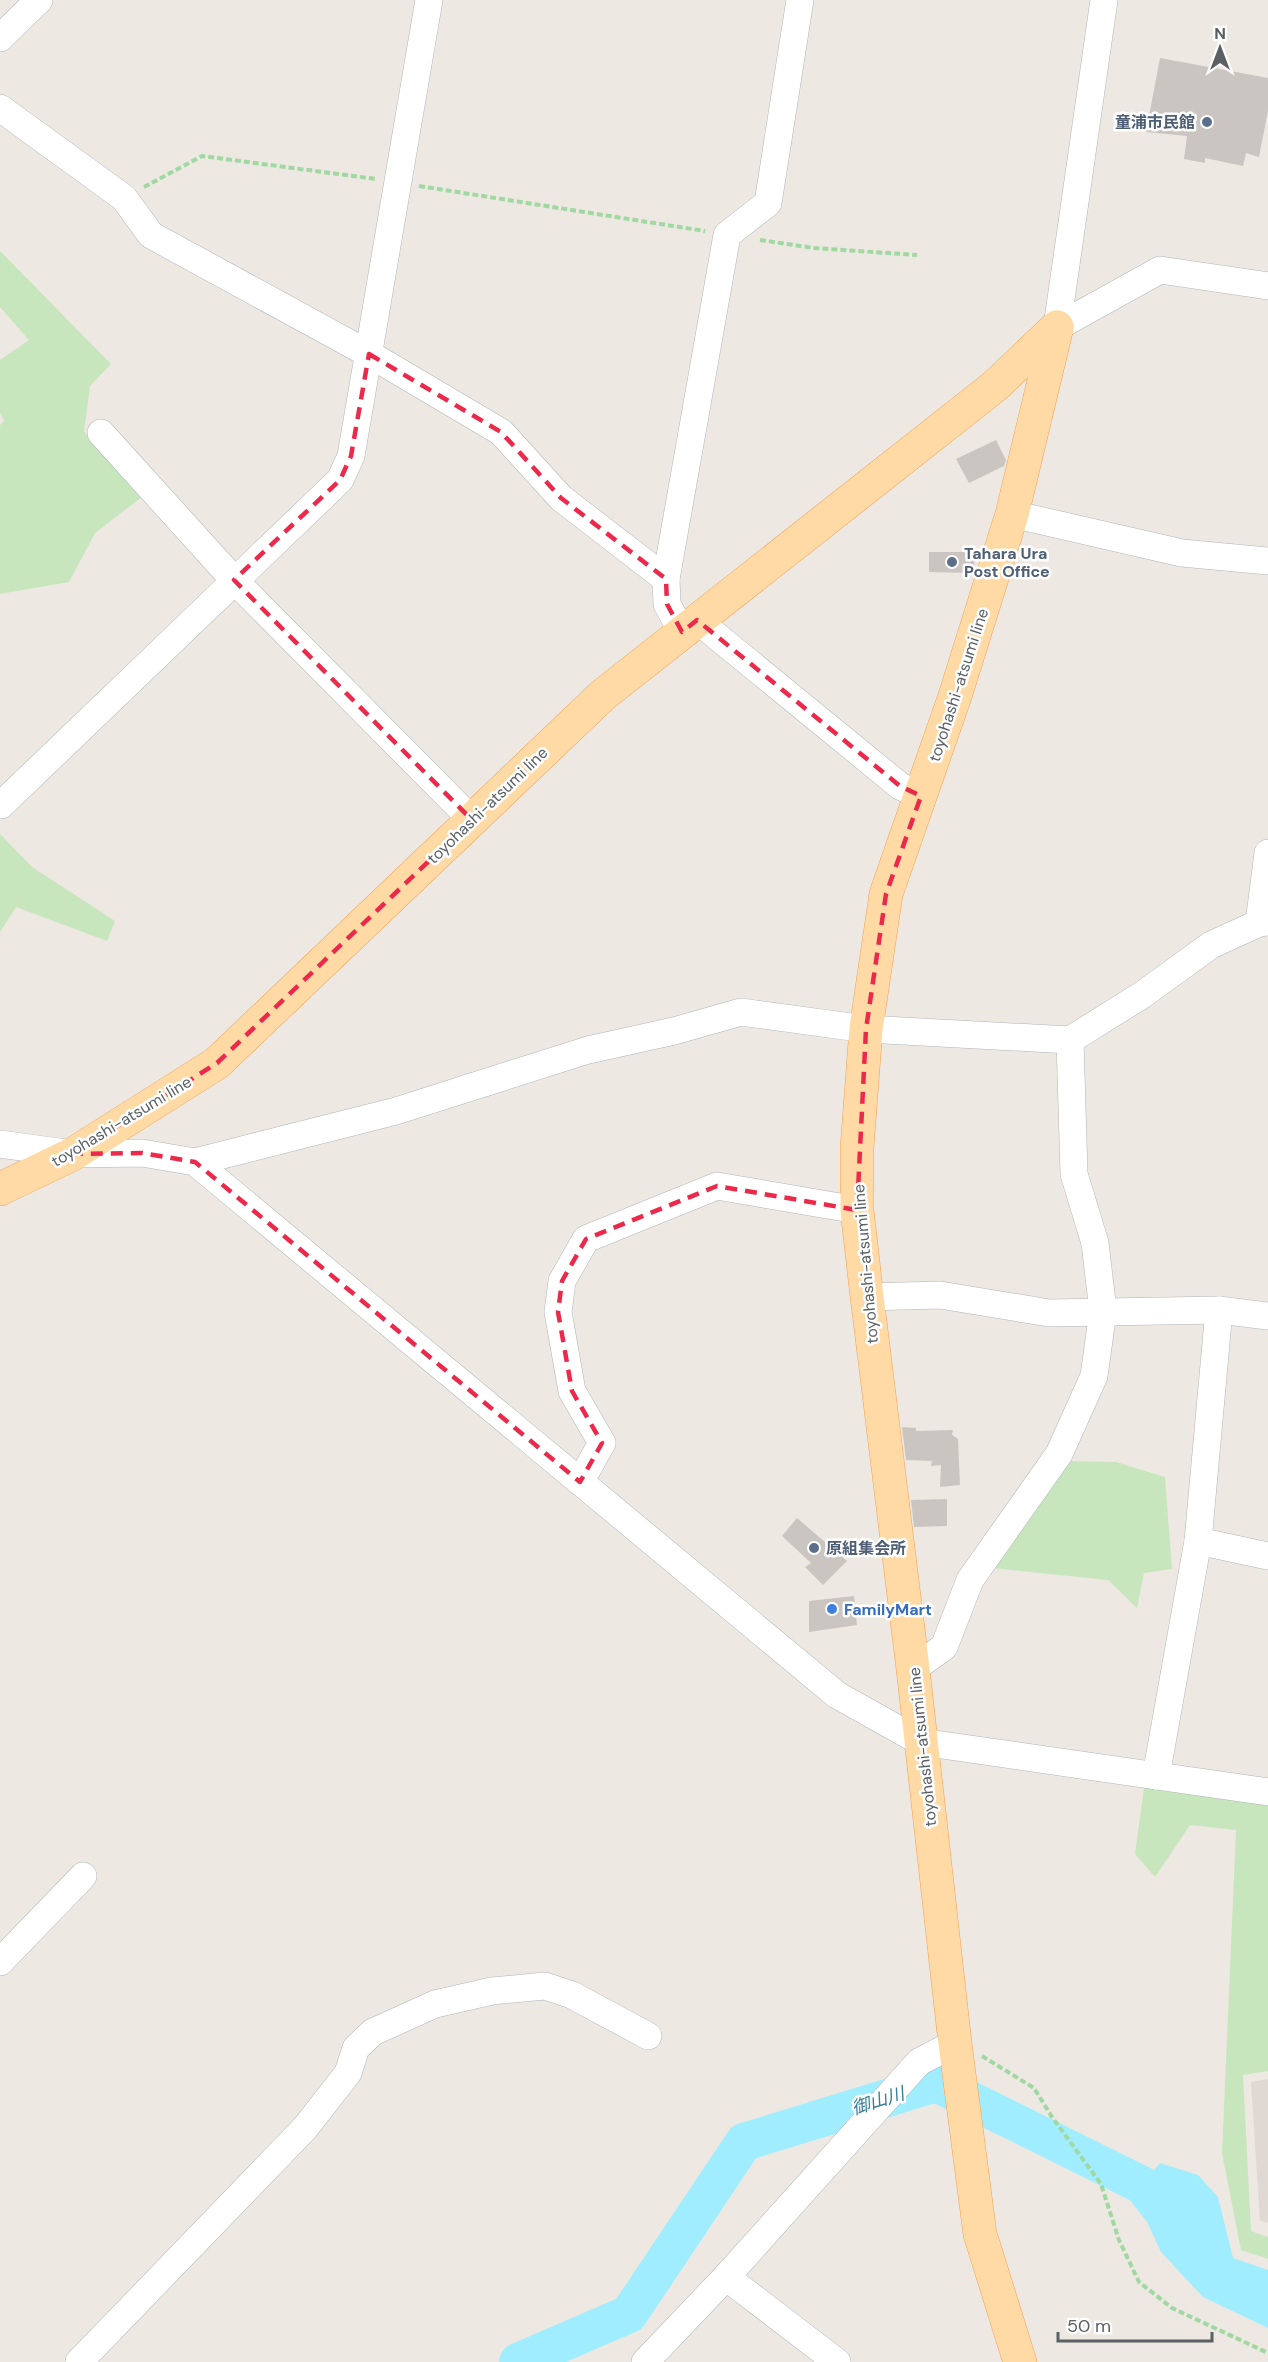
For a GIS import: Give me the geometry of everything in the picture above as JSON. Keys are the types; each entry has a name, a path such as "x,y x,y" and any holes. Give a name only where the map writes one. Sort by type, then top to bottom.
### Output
{"main road":[{"name":"toyohashi-atsumi line","path":"1020,2362 980,2234 857,1210 857,1148 866,1029 886,894 955,696 1012,514 1057,327"},
{"name":"toyohashi-atsumi line","path":"0,1189 73,1154 217,1063 603,695 994,386 1057,327"}],"street":[{"path":"0,38 39,0"},
{"path":"1,805 340,480 351,456 429,0"},
{"path":"800,0 768,203 727,235 666,579 667,604 689,626 900,786 921,796"},
{"path":"1057,327 1104,0"},
{"path":"0,108 124,198 151,235 369,354 501,432 561,498 666,579"},
{"path":"1057,327 1160,270 1268,286"},
{"path":"101,433 234,580 472,820"},
{"path":"1012,514 1182,553 1268,561"},
{"path":"0,1144 73,1154 142,1153 195,1162 396,1111 588,1050 674,1031 741,1012 866,1029 1070,1040 1142,994 1211,945 1264,922 1268,853"},
{"path":"913,1669 944,1647 970,1580 1059,1454 1094,1376 1103,1311 1095,1243 1074,1174 1070,1040"},
{"path":"195,1162 837,1695 921,1742 1268,1791"},
{"path":"580,1482 602,1443 572,1391 558,1312 562,1281 586,1239 717,1186 857,1210"},
{"path":"867,1297 940,1295 1050,1313 1219,1310 1268,1316"},
{"path":"1156,1776 1198,1541 1219,1310"},
{"path":"1198,1541 1268,1556"},
{"path":"0,1962 83,1876"},
{"path":"79,2362 305,2128 348,2073 356,2048 373,2032 435,2004 492,1991 546,1986 572,1995 648,2036"},
{"path":"645,2362 726,2277 919,2062 956,2049"},
{"path":"726,2277 837,2362"}],"path":[{"path":"124,198 202,156 399,182 814,248 917,255"},
{"path":"956,2049 985,2056 1034,2088 1052,2117 1101,2184 1119,2240 1139,2282 1172,2308 1268,2353"}],"highlighted area":[{"path":"369,354 501,432 561,498 666,579 667,604 682,632 697,620 900,786 921,796 886,894 866,1029 857,1210 717,1186 586,1239 562,1281 558,1312 572,1391 602,1443 580,1482 195,1162 142,1153 73,1154 217,1063 472,820 234,580 340,480 351,456"}],"shaded area":[{"path":"1268,2079 1268,2223 1260,2221 1251,2082"}],"green space":[{"path":"0,251 111,364 90,386 84,432 147,493 95,533 69,582 0,594 0,425 4,421 0,413 0,360 29,340 0,307"},
{"path":"0,834 32,867 115,921 107,941 16,907 0,932"},
{"path":"1067,1461 1116,1462 1165,1477 1172,1569 1144,1573 1137,1608 1108,1580 992,1568"},
{"path":"1144,1788 1268,1796 1268,2071 1243,2075 1251,2231 1268,2237 1268,2259 1241,2250 1222,2153 1236,1830 1190,1825 1155,1877 1135,1854"}],"water":[{"path":"1160,2163 1198,2175 1218,2197 1233,2258 1268,2270 1268,2328 1203,2297 1161,2252 1144,2215 1142,2185"}],"building":[{"name":"童浦市民館","path":"1160,58 1268,78 1268,111 1259,157 1246,153 1243,166 1205,158 1205,163 1184,159 1187,136 1146,132"},
{"path":"996,440 1006,460 1004,466 969,483 956,459"},
{"name":"Tahara Ura Post Office","path":"929,552 975,552 974,573 929,572"},
{"path":"902,1427 916,1428 916,1431 953,1430 952,1435 958,1439 960,1485 940,1487 941,1465 931,1466 932,1461 906,1460"},
{"path":"947,1499 947,1526 914,1527 911,1500"},
{"name":"原組集会所","path":"797,1518 847,1561 823,1585 805,1567 811,1563 782,1536"},
{"name":"FamilyMart","path":"854,1596 857,1625 809,1632 809,1601"}],"waterway":[{"name":"御山川","path":"518,2362 629,2314 744,2142 936,2083 1142,2185 1173,2224"}],"place":[{"name":"童浦市民館","path":"1207,122"},
{"name":"Tahara Ura Post Office","path":"952,562"},
{"name":"原組集会所","path":"814,1548"},
{"name":"FamilyMart","path":"832,1609"}]}
